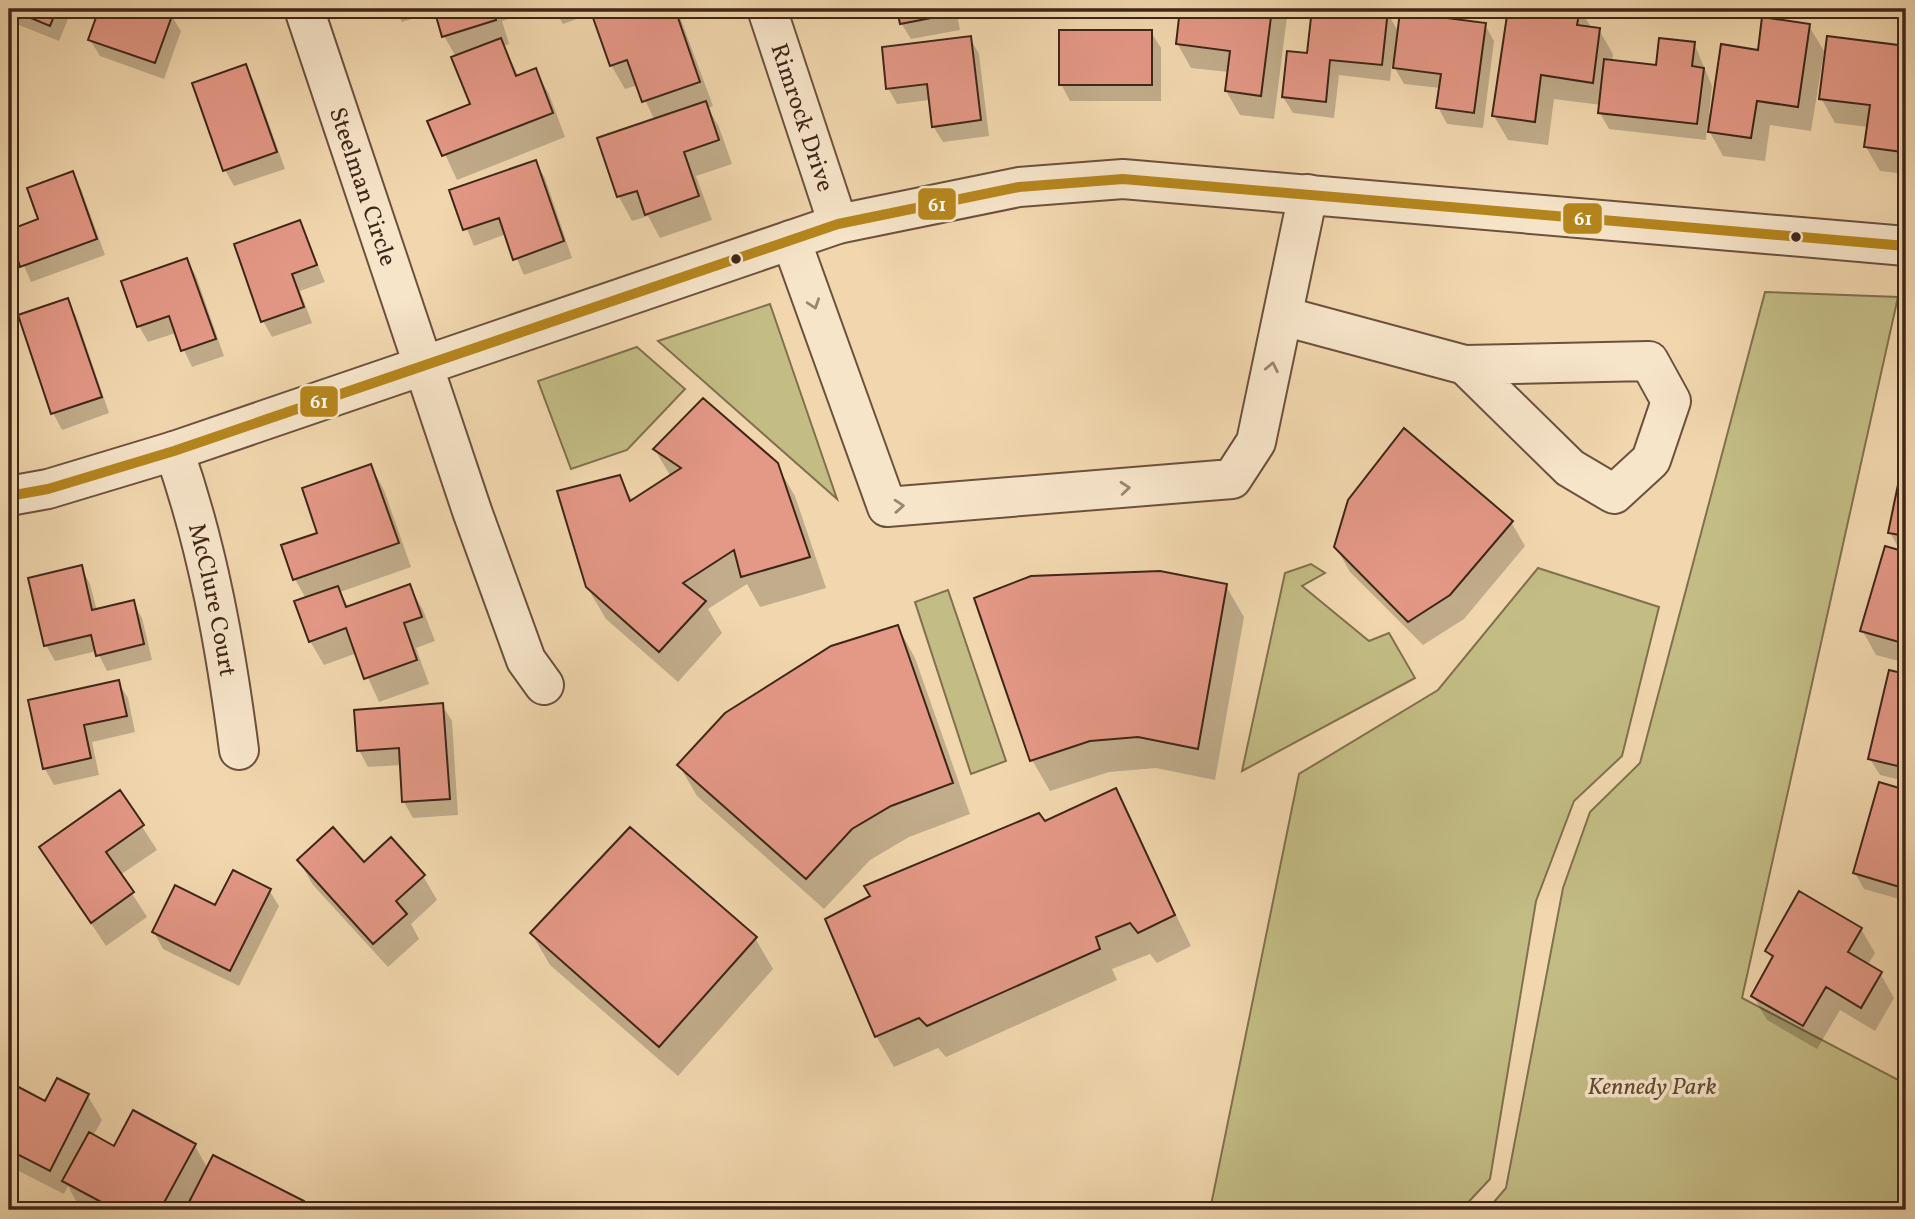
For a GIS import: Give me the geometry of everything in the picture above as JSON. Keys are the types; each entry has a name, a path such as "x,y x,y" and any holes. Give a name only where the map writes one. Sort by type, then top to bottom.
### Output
{"street":[{"name":"Steelman Circle","path":"304,9 423,365 526,660 544,685"},
{"name":"Rimrock Drive","path":"767,9 838,224"},
{"path":"9,496 48,489 174,451 838,224 1019,187 1123,179 1906,246"},
{"path":"791,240 887,507 1232,479 1256,442 1308,194"},
{"path":"1283,316 1465,365 1649,361 1671,401 1651,460 1614,494 1570,468 1465,365"},
{"name":"McClure Court","path":"174,451 190,496 228,658 239,750"}],"green space":[{"name":"Kennedy Park","path":"1765,292 1898,297 1742,998 1906,1084 1906,1210 1487,1210 1506,1188 1563,888 1590,812 1640,763"},
{"path":"770,304 837,499 658,341"},
{"path":"637,347 685,389 627,450 571,469 538,381"},
{"path":"1311,564 1325,573 1302,586 1369,641 1389,633 1415,678 1242,771 1285,573"},
{"path":"1538,568 1659,607 1622,756 1574,801 1536,901 1490,1179 1461,1210 1210,1210 1299,774 1438,690"},
{"path":"948,590 1006,761 971,774 915,602"}],"building":[{"path":"9,9 57,9 50,26"},
{"path":"99,9 160,9 173,13 155,63 88,40"},
{"path":"434,9 493,9 496,20 442,37"},
{"path":"610,9 675,9 700,82 642,102 627,60 610,66 592,15"},
{"path":"897,9 951,9 952,14 900,24"},
{"path":"1180,9 1272,9 1261,96 1225,91 1230,51 1176,44"},
{"path":"1312,9 1388,10 1382,65 1330,60 1326,102 1282,97 1287,51 1307,53"},
{"path":"1508,9 1580,9 1577,25 1600,28 1593,83 1541,75 1535,122 1492,116"},
{"path":"1400,12 1486,23 1474,113 1436,108 1441,74 1393,68"},
{"path":"1762,17 1810,24 1798,107 1757,101 1751,138 1708,132 1721,44 1758,50"},
{"path":"1059,30 1152,30 1152,85 1059,85"},
{"path":"971,36 981,120 932,127 927,84 886,89 882,47"},
{"path":"1827,36 1906,46 1903,152 1864,147 1870,105 1819,99"},
{"path":"501,38 516,76 536,68 553,113 442,156 427,121 470,104 451,57"},
{"path":"1659,38 1695,42 1692,66 1704,68 1697,124 1598,113 1604,59 1656,65"},
{"path":"246,64 277,152 223,171 192,83"},
{"path":"706,101 719,140 684,152 699,196 645,215 637,191 617,197 597,138"},
{"path":"536,160 564,241 513,260 499,218 463,230 449,190"},
{"path":"73,171 97,239 20,267 9,230 38,219 27,188"},
{"path":"300,220 317,265 292,274 304,307 261,322 234,244"},
{"path":"187,258 216,339 181,351 169,316 137,327 121,281"},
{"path":"68,298 102,397 51,414 18,315"},
{"path":"703,398 778,463 810,557 741,577 734,550 683,583 706,601 659,652 586,587 557,491 620,475 630,501 681,468 653,449"},
{"path":"1404,428 1513,521 1450,595 1408,622 1334,547 1348,500"},
{"path":"1906,446 1906,536 1888,533"},
{"path":"371,464 399,543 293,580 281,545 317,533 302,488"},
{"path":"1885,546 1906,552 1906,644 1860,631"},
{"path":"82,565 92,610 134,600 144,644 96,656 91,635 44,646 28,578"},
{"path":"1160,571 1227,584 1198,749 1138,737 1090,741 1030,761 974,598 1031,576"},
{"path":"410,584 422,617 404,623 417,660 364,679 346,628 309,642 294,601 338,586 346,607"},
{"path":"898,625 953,783 891,806 852,829 806,879 677,765 725,713 831,646"},
{"path":"1889,670 1906,674 1906,768 1868,759"},
{"path":"119,680 127,716 84,725 91,758 43,769 28,700"},
{"path":"443,703 450,799 402,802 399,748 357,751 354,710"},
{"path":"1879,782 1906,790 1906,877 1903,888 1853,873"},
{"path":"1116,788 1175,915 1138,933 1130,923 1096,937 1100,949 927,1026 919,1018 875,1037 825,919 870,896 864,886 1039,813 1045,821"},
{"path":"120,790 144,825 106,852 134,892 91,923 39,847"},
{"path":"333,827 364,862 391,837 425,875 396,901 407,914 373,944 297,860"},
{"path":"630,827 757,937 659,1047 530,933"},
{"path":"233,870 271,889 230,971 152,932 175,885 215,905"},
{"path":"1799,891 1862,928 1848,952 1882,972 1861,1008 1826,987 1803,1026 1751,996 1773,956 1765,951"},
{"path":"57,1078 89,1094 50,1171 9,1150 9,1082 45,1101"},
{"path":"133,1110 196,1144 160,1210 116,1210 62,1181 89,1132 114,1146"},
{"path":"213,1155 304,1201 300,1210 185,1210"}],"transit line":[{"name":"61","path":"9,496 48,489 174,451 838,224 1019,187 1123,179 1906,246"}]}
